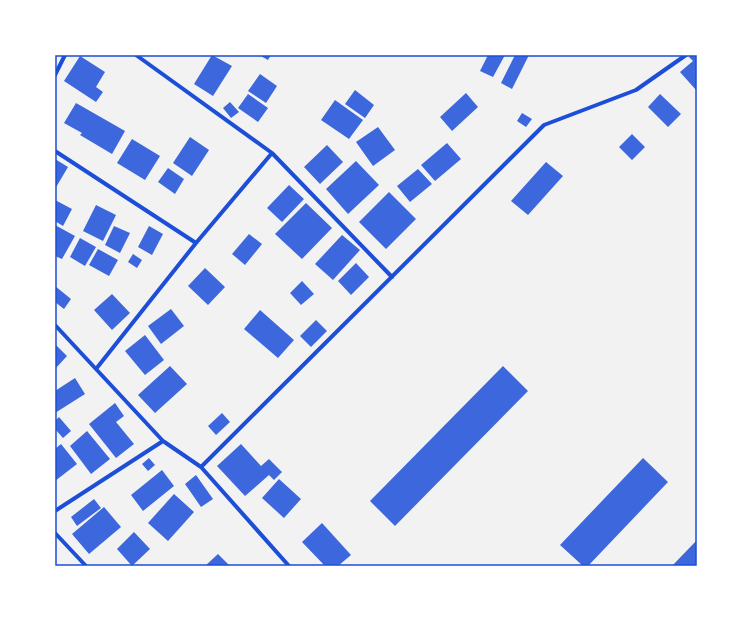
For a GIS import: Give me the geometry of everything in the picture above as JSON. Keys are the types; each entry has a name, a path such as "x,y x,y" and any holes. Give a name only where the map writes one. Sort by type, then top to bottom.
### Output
{"street":[{"path":"55,75 65,55"},
{"path":"136,55 272,153 392,277"},
{"path":"201,467 544,125 636,90 686,55"},
{"path":"55,152 196,243"},
{"path":"96,369 196,243 272,153"},
{"path":"55,325 163,441 201,467 289,566"},
{"path":"55,511 163,441"},
{"path":"55,533 86,566"}],"building":[{"path":"212,55 232,66 213,96 194,84"},
{"path":"259,55 271,55 268,60"},
{"path":"488,55 505,55 493,77 480,71"},
{"path":"515,55 529,55 512,89 501,83"},
{"path":"691,55 697,55 696,90 680,72 693,61 689,57"},
{"path":"80,56 105,72 96,87 103,92 96,102 64,81"},
{"path":"260,74 277,86 266,103 248,91"},
{"path":"355,90 374,105 365,118 345,104"},
{"path":"466,93 478,107 452,131 440,117"},
{"path":"248,94 268,108 258,122 238,108"},
{"path":"660,94 681,114 668,127 648,107"},
{"path":"335,100 363,120 349,139 321,120"},
{"path":"230,102 239,112 231,118 223,108"},
{"path":"76,103 125,131 112,154 80,135 82,133 64,123"},
{"path":"522,113 532,119 526,127 517,121"},
{"path":"378,127 395,150 373,166 356,142"},
{"path":"632,134 645,147 632,160 619,147"},
{"path":"190,137 209,150 192,176 173,163"},
{"path":"132,139 160,156 145,180 117,163"},
{"path":"447,143 461,159 435,181 421,165"},
{"path":"327,145 343,162 320,184 304,167"},
{"path":"55,159 68,167 55,189"},
{"path":"356,161 379,185 348,214 326,189"},
{"path":"546,162 563,176 528,215 511,201"},
{"path":"168,168 184,179 175,194 158,182"},
{"path":"418,169 432,184 410,202 397,186"},
{"path":"289,185 304,199 282,222 267,208"},
{"path":"389,192 416,219 386,249 359,222"},
{"path":"55,200 72,209 63,226 55,221"},
{"path":"306,203 332,228 302,259 275,234"},
{"path":"96,205 116,215 103,241 83,231"},
{"path":"55,225 75,236 62,259 55,256"},
{"path":"114,226 130,233 120,253 105,245"},
{"path":"149,226 163,234 152,255 138,247"},
{"path":"249,234 262,244 245,265 232,254"},
{"path":"342,235 360,250 333,280 315,264"},
{"path":"80,238 96,247 85,266 70,257"},
{"path":"98,249 118,260 109,276 89,265"},
{"path":"133,254 142,260 137,268 128,262"},
{"path":"356,263 369,277 351,295 338,281"},
{"path":"205,268 225,287 208,305 188,286"},
{"path":"302,281 314,294 301,305 290,293"},
{"path":"55,286 71,299 64,309 55,302"},
{"path":"112,294 130,313 112,330 94,310"},
{"path":"171,309 184,326 161,344 148,326"},
{"path":"260,310 294,340 278,358 244,329"},
{"path":"316,320 327,331 311,347 300,336"},
{"path":"145,335 164,360 145,375 125,351"},
{"path":"55,344 67,356 55,369"},
{"path":"170,366 187,384 155,413 138,395"},
{"path":"503,366 528,391 395,526 370,501"},
{"path":"75,378 85,394 55,413 55,391"},
{"path":"115,403 124,416 116,422 134,444 116,458 89,424"},
{"path":"222,413 230,422 216,435 208,426"},
{"path":"59,417 71,431 63,438 55,429 55,421"},
{"path":"87,431 110,459 91,474 70,446"},
{"path":"61,444 77,464 55,481 55,449"},
{"path":"241,444 261,466 269,459 282,472 274,480 269,475 245,496 217,466"},
{"path":"149,458 155,465 148,471 142,464"},
{"path":"643,458 668,482 588,566 583,566 560,545"},
{"path":"162,470 174,486 143,511 131,495"},
{"path":"196,475 213,499 201,507 185,484"},
{"path":"279,479 301,499 284,518 262,498"},
{"path":"174,494 194,512 168,541 148,523"},
{"path":"94,499 101,508 77,526 71,517"},
{"path":"104,507 121,527 89,554 72,534"},
{"path":"322,523 351,555 338,566 325,566 302,542"},
{"path":"134,532 150,549 132,566 117,549"},
{"path":"697,540 697,566 672,566"},
{"path":"218,554 230,566 205,566"}]}
